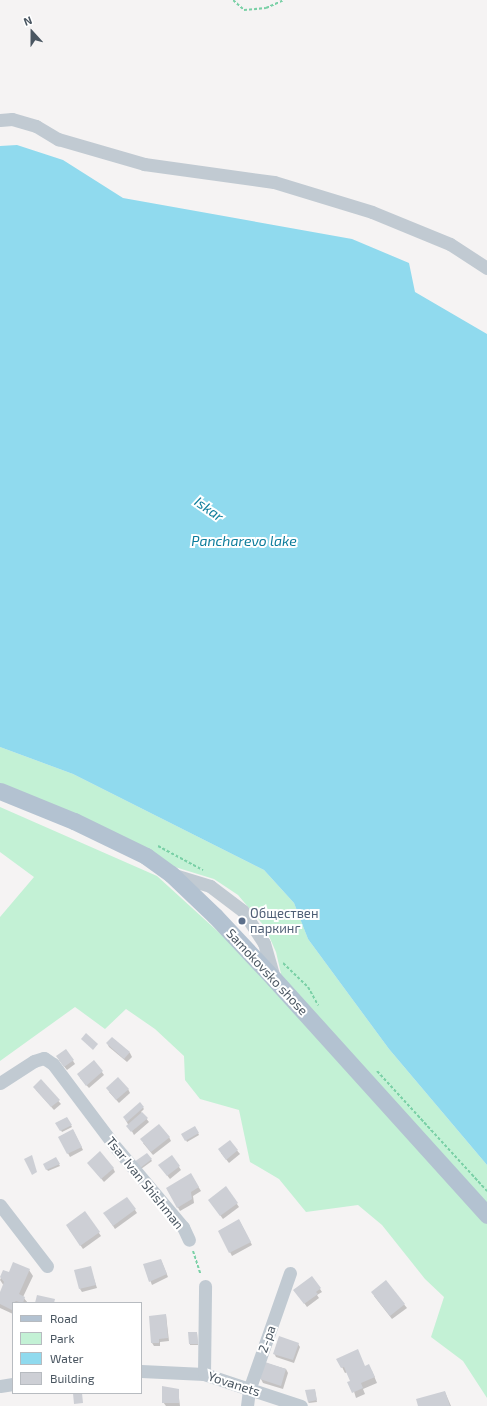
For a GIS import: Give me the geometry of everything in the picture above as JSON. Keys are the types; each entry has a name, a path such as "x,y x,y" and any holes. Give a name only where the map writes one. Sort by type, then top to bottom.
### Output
{"main road":[{"name":"Samokovsko shose","path":"0,791 74,821 146,856 171,874 215,916 274,979 487,1215"}],"street":[{"path":"0,120 12,119 36,126 58,140 144,164 274,182 372,212 450,244 487,268"},
{"path":"171,874 210,886 243,911 264,942 274,979"},
{"name":"Tsar Ivan Shishman","path":"0,1083 34,1061 44,1058 53,1064 113,1144 183,1227 189,1240"},
{"path":"0,1205 47,1266"},
{"name":"2-ра","path":"247,1406 249,1390 290,1273"},
{"path":"204,1374 205,1286"},
{"name":"Yovanets","path":"142,1371 204,1374 249,1390 302,1406"},
{"path":"0,1386 12,1384"}],"path":[{"path":"233,0 244,10 266,8 284,0"},
{"name":"Tsar Ivan Shishman","path":"189,1240 205,1286"}],"green space":[{"path":"0,747 73,774 264,870 294,903 308,939 389,1049 487,1165 487,1206 282,978 276,952 265,927 238,895 214,879 175,867 0,784"},
{"path":"0,807 157,876 237,949 487,1223 487,1398 463,1361 431,1337 444,1297 425,1279 382,1225 358,1205 306,1212 279,1179 250,1162 239,1110 200,1099 185,1080 184,1056 155,1029 126,1009 105,1029 75,1007 0,1061 0,917 34,877 0,852"}],"water":[{"name":"Pancharevo lake","path":"17,145 63,160 123,198 352,239 409,263 415,292 487,334 487,1165 389,1049 308,939 294,903 264,870 73,774 0,747 0,146"}],"building":[{"path":"86,1033 98,1044 93,1050 81,1039"},
{"path":"112,1037 130,1052 124,1059 106,1043"},
{"path":"66,1049 74,1060 64,1067 56,1056"},
{"path":"94,1060 103,1071 86,1086 77,1074"},
{"path":"118,1077 129,1089 116,1100 106,1088"},
{"path":"41,1079 60,1100 51,1107 33,1087"},
{"path":"140,1102 144,1107 127,1122 123,1117"},
{"path":"142,1112 148,1118 131,1132 126,1126"},
{"path":"67,1117 72,1125 60,1131 55,1123"},
{"path":"159,1124 170,1137 151,1152 140,1139"},
{"path":"195,1126 199,1133 185,1141 181,1134"},
{"path":"73,1129 82,1147 67,1154 58,1137"},
{"path":"230,1140 238,1150 226,1160 218,1149"},
{"path":"100,1151 114,1168 101,1179 87,1163"},
{"path":"147,1153 152,1159 139,1169 134,1162"},
{"path":"32,1155 37,1172 32,1175 24,1159"},
{"path":"172,1155 180,1166 167,1176 158,1165"},
{"path":"56,1157 60,1164 46,1170 43,1164"},
{"path":"191,1173 199,1187 191,1192 192,1199 177,1208 166,1188"},
{"path":"226,1186 238,1203 220,1216 208,1200"},
{"path":"127,1197 136,1209 113,1226 103,1213"},
{"path":"85,1211 100,1232 80,1246 66,1225"},
{"path":"239,1219 251,1242 229,1253 218,1231"},
{"path":"161,1259 167,1274 149,1282 143,1264"},
{"path":"13,1262 30,1269 19,1294 25,1297 23,1302 12,1302 12,1310 0,1304 0,1292 4,1282 0,1277 3,1270 9,1272"},
{"path":"91,1266 96,1285 79,1289 74,1270"},
{"path":"312,1276 321,1288 316,1292 318,1294 304,1304 293,1290"},
{"path":"386,1280 405,1304 390,1316 371,1292"},
{"path":"37,1295 55,1299 54,1302 35,1302"},
{"path":"166,1314 168,1338 159,1339 159,1343 151,1343 149,1316"},
{"path":"188,1332 197,1332 198,1344 189,1344"},
{"path":"279,1336 299,1343 293,1360 273,1354"},
{"path":"358,1349 365,1366 369,1364 375,1377 361,1383 363,1388 352,1393 347,1382 350,1381 344,1367 341,1368 336,1359"},
{"path":"265,1362 286,1369 281,1386 260,1379"},
{"path":"162,1386 179,1389 179,1403 162,1403"},
{"path":"315,1389 317,1400 308,1402 305,1390"},
{"path":"445,1391 450,1406 418,1406 416,1399"},
{"path":"73,1394 82,1394 83,1403 74,1404"}],"place":[{"name":"Обществен паркинг","path":"242,921"}],"water label":[{"name":"Iskar","path":"209,509"}]}
